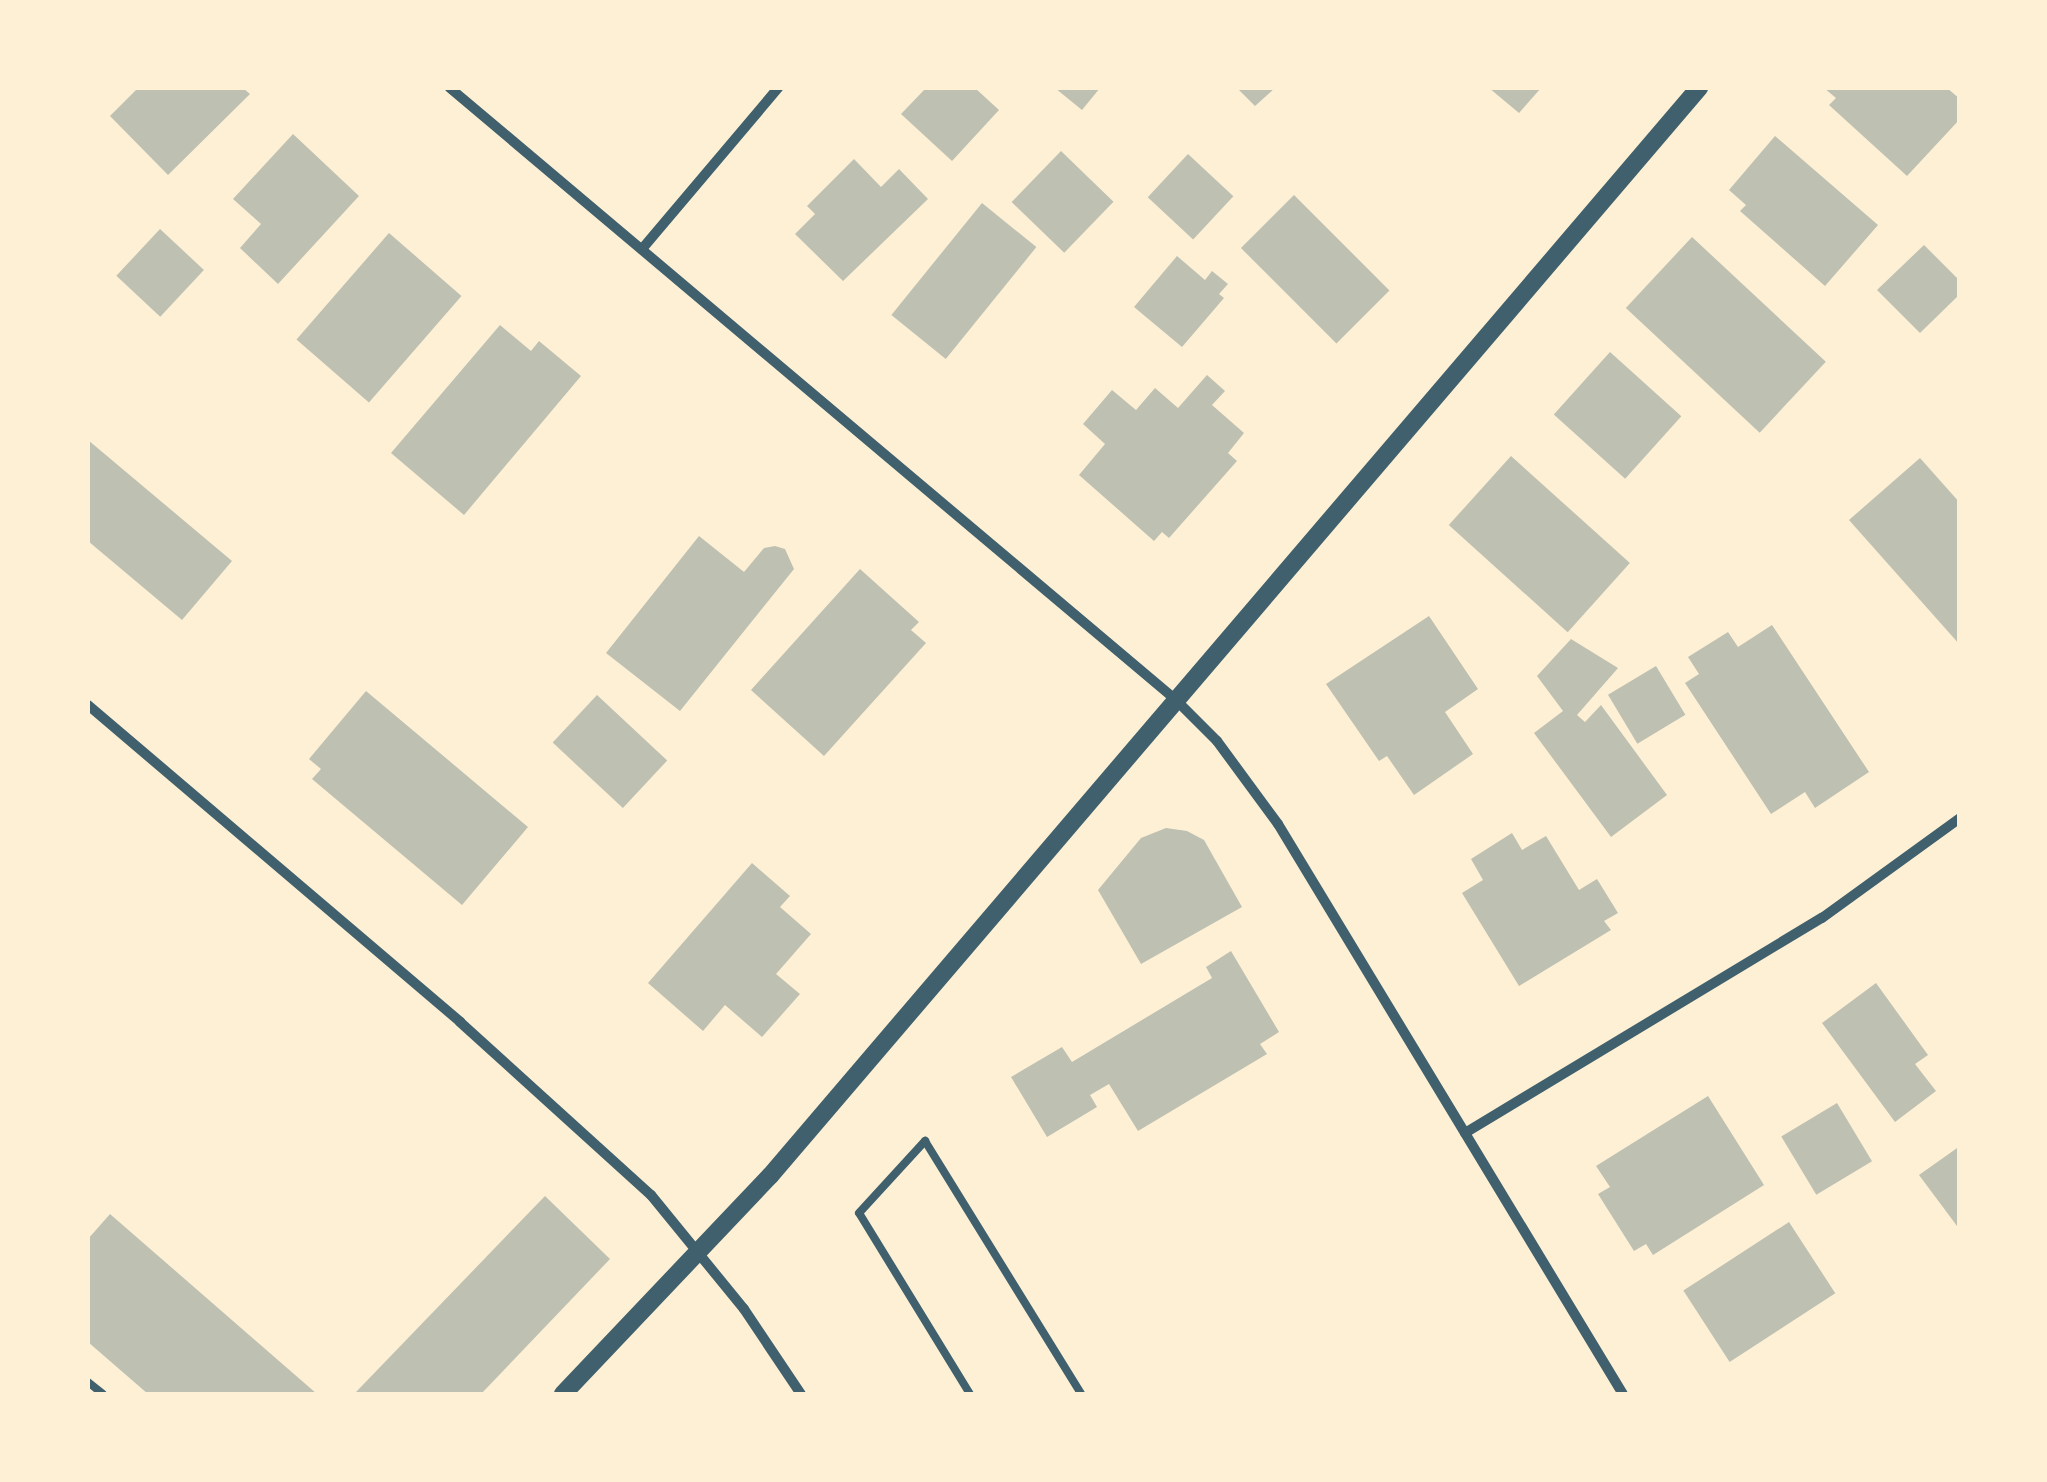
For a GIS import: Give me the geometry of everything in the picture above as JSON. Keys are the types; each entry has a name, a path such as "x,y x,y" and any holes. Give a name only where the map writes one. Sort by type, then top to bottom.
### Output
{"street":[{"path":"450,88 1176,700 1217,742 1254,788 1624,1394"},
{"path":"642,249 778,88"},
{"path":"563,1394 700,1253 1698,88"},
{"path":"88,705 474,1034 651,1195 700,1253 801,1394"},
{"path":"1465,1134 1775,949 1960,818"}],"lane":[{"path":"970,1394 858,1214 925,1141 1081,1394"},
{"path":"88,1382 103,1394"}],"building":[{"path":"138,88 243,88 250,94 168,175 110,116"},
{"path":"926,88 975,88 999,110 952,161 901,114"},
{"path":"1055,88 1100,88 1082,110"},
{"path":"1237,88 1275,88 1255,106"},
{"path":"1489,88 1541,88 1519,113"},
{"path":"1824,88 1947,88 1960,99 1960,119 1907,176 1829,105 1836,98"},
{"path":"293,134 359,196 278,284 240,248 261,224 233,199"},
{"path":"1775,136 1878,225 1825,286 1740,211 1746,205 1729,190"},
{"path":"1061,151 1114,202 1064,253 1012,202"},
{"path":"1188,154 1233,196 1193,239 1148,197"},
{"path":"854,159 881,187 899,169 928,199 843,281 795,234 815,214 807,206"},
{"path":"1294,195 1389,290 1336,343 1241,248"},
{"path":"982,203 1036,247 946,359 891,315"},
{"path":"160,229 204,270 160,317 116,276"},
{"path":"389,233 461,296 369,402 296,339"},
{"path":"1692,237 1826,362 1760,433 1626,308"},
{"path":"1924,245 1960,281 1960,294 1920,333 1877,290"},
{"path":"1177,256 1205,280 1212,271 1228,284 1219,294 1224,298 1182,347 1134,307"},
{"path":"500,325 531,351 539,341 581,376 464,515 391,453"},
{"path":"1610,352 1681,416 1625,479 1554,414"},
{"path":"1207,375 1225,391 1212,405 1244,433 1228,453 1237,461 1169,538 1162,532 1154,541 1079,475 1105,444 1083,424 1112,390 1136,410 1155,388 1178,408"},
{"path":"88,440 232,561 182,620 88,541"},
{"path":"1511,456 1630,563 1568,632 1449,525"},
{"path":"1920,458 1960,503 1960,645 1849,520"},
{"path":"699,536 744,572 764,548 775,546 785,549 794,569 680,711 606,653"},
{"path":"860,569 919,622 911,630 926,643 824,756 751,690"},
{"path":"1429,616 1478,689 1445,712 1473,754 1414,795 1387,756 1379,761 1326,684"},
{"path":"1772,625 1869,772 1815,808 1805,792 1771,814 1685,683 1699,674 1688,657 1728,632 1738,647"},
{"path":"1571,639 1618,668 1577,715 1585,722 1601,705 1667,795 1611,837 1534,733 1563,711 1537,676"},
{"path":"1656,666 1685,715 1637,744 1608,695"},
{"path":"366,691 528,827 462,905 312,779 321,769 309,759"},
{"path":"597,695 667,760 623,808 553,743"},
{"path":"1166,828 1187,831 1204,840 1242,907 1141,964 1098,890 1141,838"},
{"path":"1512,833 1522,850 1546,836 1579,890 1597,879 1618,913 1604,921 1611,930 1519,986 1462,893 1483,880 1471,859"},
{"path":"752,863 790,896 780,907 811,934 776,974 800,994 762,1037 725,1005 703,1031 648,983"},
{"path":"1231,951 1279,1032 1260,1044 1267,1054 1138,1131 1109,1084 1090,1095 1097,1107 1047,1137 1011,1077 1062,1047 1072,1062 1212,978 1206,967"},
{"path":"1876,983 1928,1055 1915,1064 1936,1091 1895,1122 1822,1023"},
{"path":"1708,1096 1764,1185 1653,1255 1646,1244 1634,1251 1598,1194 1610,1187 1596,1166"},
{"path":"1837,1103 1872,1161 1816,1195 1781,1136"},
{"path":"1960,1146 1960,1230 1919,1175"},
{"path":"545,1196 610,1259 481,1394 356,1392"},
{"path":"110,1214 317,1394 148,1394 88,1342 88,1239"},
{"path":"1789,1222 1835,1293 1730,1362 1683,1291"}]}
